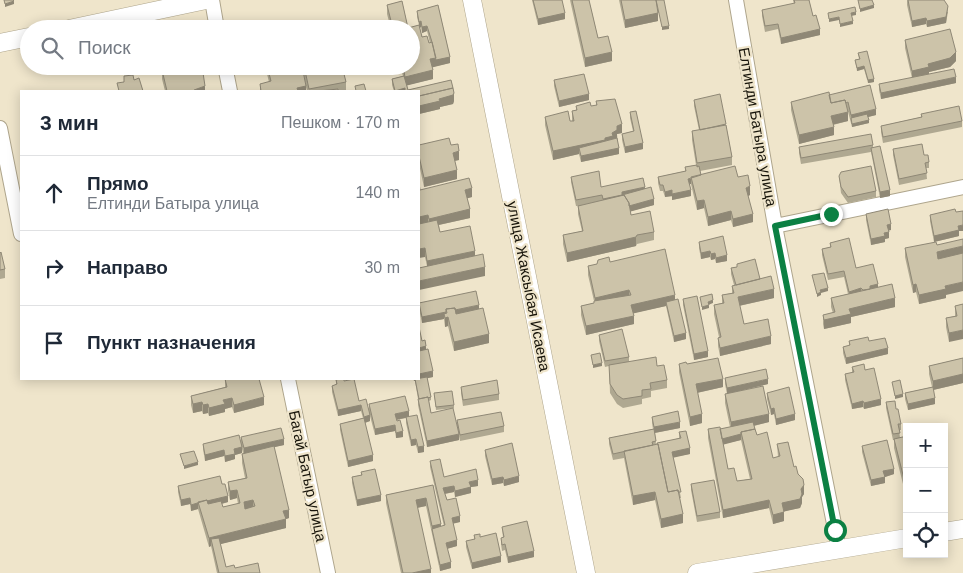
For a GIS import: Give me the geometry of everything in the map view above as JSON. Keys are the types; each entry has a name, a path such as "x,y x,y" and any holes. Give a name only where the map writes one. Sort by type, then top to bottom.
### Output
{"street":[{"path":"112,20 206,0"},
{"path":"212,0 215,20"},
{"name":"улица Жаксыбая Исаева","path":"472,0 586,573"},
{"name":"Елтинди Батыра улица","path":"736,0 775,226 839,549"},
{"path":"0,43 20,39"},
{"path":"227,75 230,90"},
{"path":"0,128 20,229"},
{"path":"775,226 963,188"},
{"name":"Багай Батыр улица","path":"288,380 328,573"},
{"path":"948,531 963,529"},
{"path":"697,573 903,539"}],"building":[{"path":"4,0 13,0 14,1 5,4"},
{"path":"533,0 562,0 565,13 538,19"},
{"path":"572,0 589,0 598,38 608,36 612,52 585,58"},
{"path":"621,0 656,0 658,13 625,20"},
{"path":"656,0 664,0 669,26 662,27"},
{"path":"794,0 809,0 813,16 816,15 820,29 781,38 778,24 765,26 762,10 795,3"},
{"path":"858,0 872,0 874,5 860,9"},
{"path":"908,0 944,0 948,6 946,17 927,21 926,18 912,21"},
{"path":"402,1 406,20 391,20 387,5"},
{"path":"438,5 450,57 436,60 427,26 422,27 417,11"},
{"path":"855,7 856,12 851,13 853,21 840,24 839,17 829,19 828,13"},
{"path":"420,29 422,37 427,36 429,43 432,42 436,58 430,59 433,70 420,73"},
{"path":"950,29 956,52 950,58 928,64 929,67 912,71 905,40"},
{"path":"867,51 874,79 868,80 864,66 857,68 855,60 860,59 858,53"},
{"path":"954,69 956,77 881,93 879,84"},
{"path":"584,74 589,94 559,101 554,80"},
{"path":"133,75 134,80 139,78 143,90 119,90 117,83 124,82 124,76"},
{"path":"163,75 203,75 205,86 194,90 167,90"},
{"path":"269,75 304,75 306,86 297,88 298,90 261,90 260,84 271,81"},
{"path":"306,75 344,75 346,82 309,89"},
{"path":"404,76 408,90 405,90 405,88 395,90 392,79"},
{"path":"451,80 453,88 420,96 420,90 408,90"},
{"path":"364,84 366,90 356,90 355,86"},
{"path":"870,85 876,109 851,115 848,102 846,103 845,100 831,103 829,95"},
{"path":"453,88 454,93 439,99 440,101 420,106 420,96"},
{"path":"829,92 831,103 845,100 848,112 831,116 834,127 799,135 791,102"},
{"path":"720,94 726,124 700,130 694,100"},
{"path":"615,99 622,124 617,126 617,130 612,133 613,136 605,138 605,140 553,151 545,117 568,111 570,121 574,121 572,111 577,110 576,106 590,102 591,106 597,105 596,101"},
{"path":"959,106 962,121 883,137 881,126 922,117 921,114"},
{"path":"636,111 643,143 625,147 622,134 634,131 630,112"},
{"path":"867,114 869,120 852,124 851,118"},
{"path":"726,125 732,157 697,163 692,131"},
{"path":"871,134 873,145 801,158 799,147"},
{"path":"449,138 451,145 458,144 459,151 453,153 457,170 424,178 420,160 420,145"},
{"path":"617,138 619,148 581,156 579,148"},
{"path":"922,144 924,155 928,155 929,162 925,163 927,173 899,179 893,149"},
{"path":"880,146 890,190 880,192 871,148"},
{"path":"697,165 701,175 688,179 691,190 672,194 672,190 665,192 663,185 660,185 658,177 686,171 685,167"},
{"path":"735,166 738,177 748,175 750,186 746,188 753,214 733,219 731,211 708,217 704,200 697,201 691,177"},
{"path":"871,166 876,191 848,197 841,187 839,176 841,172"},
{"path":"599,171 601,187 643,178 645,187 622,192 622,195 603,199 602,195 576,200 571,177"},
{"path":"469,178 472,188 465,190 470,209 429,219 428,215 420,217 420,190"},
{"path":"651,187 654,199 629,206 624,195 622,195"},
{"path":"624,195 629,203 631,215 650,211 654,232 567,253 563,235 583,231 578,206"},
{"path":"888,209 891,224 887,225 889,232 884,233 885,236 871,239 866,214"},
{"path":"955,209 956,212 963,211 963,225 958,226 959,230 934,236 930,215"},
{"path":"437,220 440,232 470,226 475,251 427,261 425,248 420,249 420,224"},
{"path":"723,236 727,255 716,258 715,253 711,254 710,251 701,253 699,242"},
{"path":"849,238 856,268 873,264 878,284 870,286 870,289 863,290 861,288 849,292 844,271 828,274 822,249 831,247 830,243"},
{"path":"963,239 963,246 937,252 938,259 963,253 963,282 945,286 946,289 919,295 916,284 913,285 905,248 936,242 937,245"},
{"path":"665,249 675,295 631,305 634,316 586,326 581,306 594,303 594,301 631,295 629,290 595,298 588,266 597,264 598,260 609,257 610,262"},
{"path":"0,253 5,269 0,270"},
{"path":"483,254 485,267 420,281 420,268"},
{"path":"755,259 760,279 736,285 731,268 737,267 737,264"},
{"path":"824,273 828,288 820,290 821,292 817,294 812,275"},
{"path":"771,276 774,289 738,297 744,324 768,319 771,336 720,348 718,338 721,337 714,305 724,303 722,295 734,293 732,286"},
{"path":"892,284 895,298 849,309 851,314 824,320 823,315 835,312 831,298"},
{"path":"476,291 479,305 455,310 455,308 446,309 446,312 422,317 420,303"},
{"path":"712,294 713,300 708,302 709,305 702,307 700,297"},
{"path":"697,296 708,351 694,354 683,299"},
{"path":"678,299 686,333 674,336 666,302"},
{"path":"963,304 963,330 949,333 946,318 957,316 955,306"},
{"path":"455,308 456,314 483,308 489,334 454,342 448,317 445,318 444,314 447,313 446,309"},
{"path":"622,329 629,357 605,361 599,335"},
{"path":"420,332 422,341 425,340 426,346 420,348"},
{"path":"868,337 869,341 885,338 888,348 846,358 843,347 850,345 849,341"},
{"path":"428,349 433,371 420,374 420,351"},
{"path":"600,353 602,363 593,365 591,355"},
{"path":"656,357 657,366 664,365 667,380 650,383 651,389 642,390 642,396 623,399 617,395 610,384 609,365"},
{"path":"718,358 723,379 696,384 702,414 690,417 679,364"},
{"path":"963,358 963,374 933,381 929,366"},
{"path":"864,364 865,370 874,368 881,399 852,404 845,374 854,372 852,367"},
{"path":"766,369 768,379 727,388 725,378"},
{"path":"427,377 431,397 419,399 415,380 420,380 420,378"},
{"path":"225,380 259,380 264,397 234,405 232,398 223,400 225,404 209,408 208,404 203,405 202,402 193,404 191,396 227,387"},
{"path":"336,380 354,380 359,401 366,399 370,415 364,417 361,405 338,410 332,386 337,384"},
{"path":"497,380 499,394 463,400 461,387"},
{"path":"900,380 903,394 895,396 892,382"},
{"path":"763,386 769,414 731,422 725,394"},
{"path":"789,387 795,414 776,419 774,408 771,409 767,393"},
{"path":"933,387 935,398 908,404 905,393"},
{"path":"452,391 454,405 436,407 434,393"},
{"path":"405,396 409,411 395,414 397,421 400,420 403,431 396,433 395,425 375,429 369,404"},
{"path":"428,397 431,413 453,408 459,434 427,441 418,399"},
{"path":"895,401 901,424 898,424 900,433 893,434 886,402"},
{"path":"678,411 680,422 654,427 652,417"},
{"path":"501,412 504,426 460,435 457,420"},
{"path":"417,415 424,446 418,447 416,439 411,440 406,417"},
{"path":"364,418 373,455 348,461 340,424"},
{"path":"753,422 755,429 722,439 720,429"},
{"path":"720,427 728,469 734,468 737,481 752,479 741,432 755,429 757,435 767,432 773,458 780,456 777,444 788,442 794,467 796,466 798,474 803,479 804,485 801,489 800,499 782,503 784,512 773,515 769,500 723,510 708,429"},
{"path":"281,428 284,439 244,448 241,437"},
{"path":"654,429 656,441 652,442 653,445 613,454 609,438"},
{"path":"686,431 690,448 672,452 681,492 678,492 678,490 668,492 657,443 681,438 679,432"},
{"path":"239,435 242,447 234,449 235,454 225,456 224,450 205,455 203,444"},
{"path":"903,437 903,475 894,439"},
{"path":"887,440 894,469 883,471 885,477 871,480 862,446"},
{"path":"512,443 519,476 504,480 503,477 492,479 485,450"},
{"path":"658,444 668,492 678,490 683,514 661,519 655,492 633,496 624,451"},
{"path":"274,446 289,510 283,511 286,519 209,538 198,502 207,500 208,504 221,501 223,507 240,503 237,490 230,491 228,482 247,478 242,454","holes":["253,500 255,506 245,509 244,502"]},
{"path":"194,451 198,462 184,466 180,454"},
{"path":"440,459 444,477 476,469 478,480 469,482 471,487 455,491 454,486 443,488 447,500 456,498 460,516 452,518 457,540 446,543 451,562 440,565 432,529 445,525 430,461"},
{"path":"375,469 381,495 357,500 352,477 362,475 361,472"},
{"path":"220,476 222,484 225,484 228,496 191,505 190,498 181,500 178,486"},
{"path":"714,480 720,512 697,516 691,484"},
{"path":"433,485 441,524 432,526 426,498 416,500 431,569 403,573 386,495"},
{"path":"527,521 534,551 508,557 505,544 502,545 501,538 504,537 502,527"},
{"path":"496,533 501,556 472,563 466,541 475,539 474,535 480,534 480,537"},
{"path":"219,538 226,567 234,565 235,568 258,563 260,573 219,573 211,539"}],"route":[{"path":"831,214 775,226 835,530"}]}
